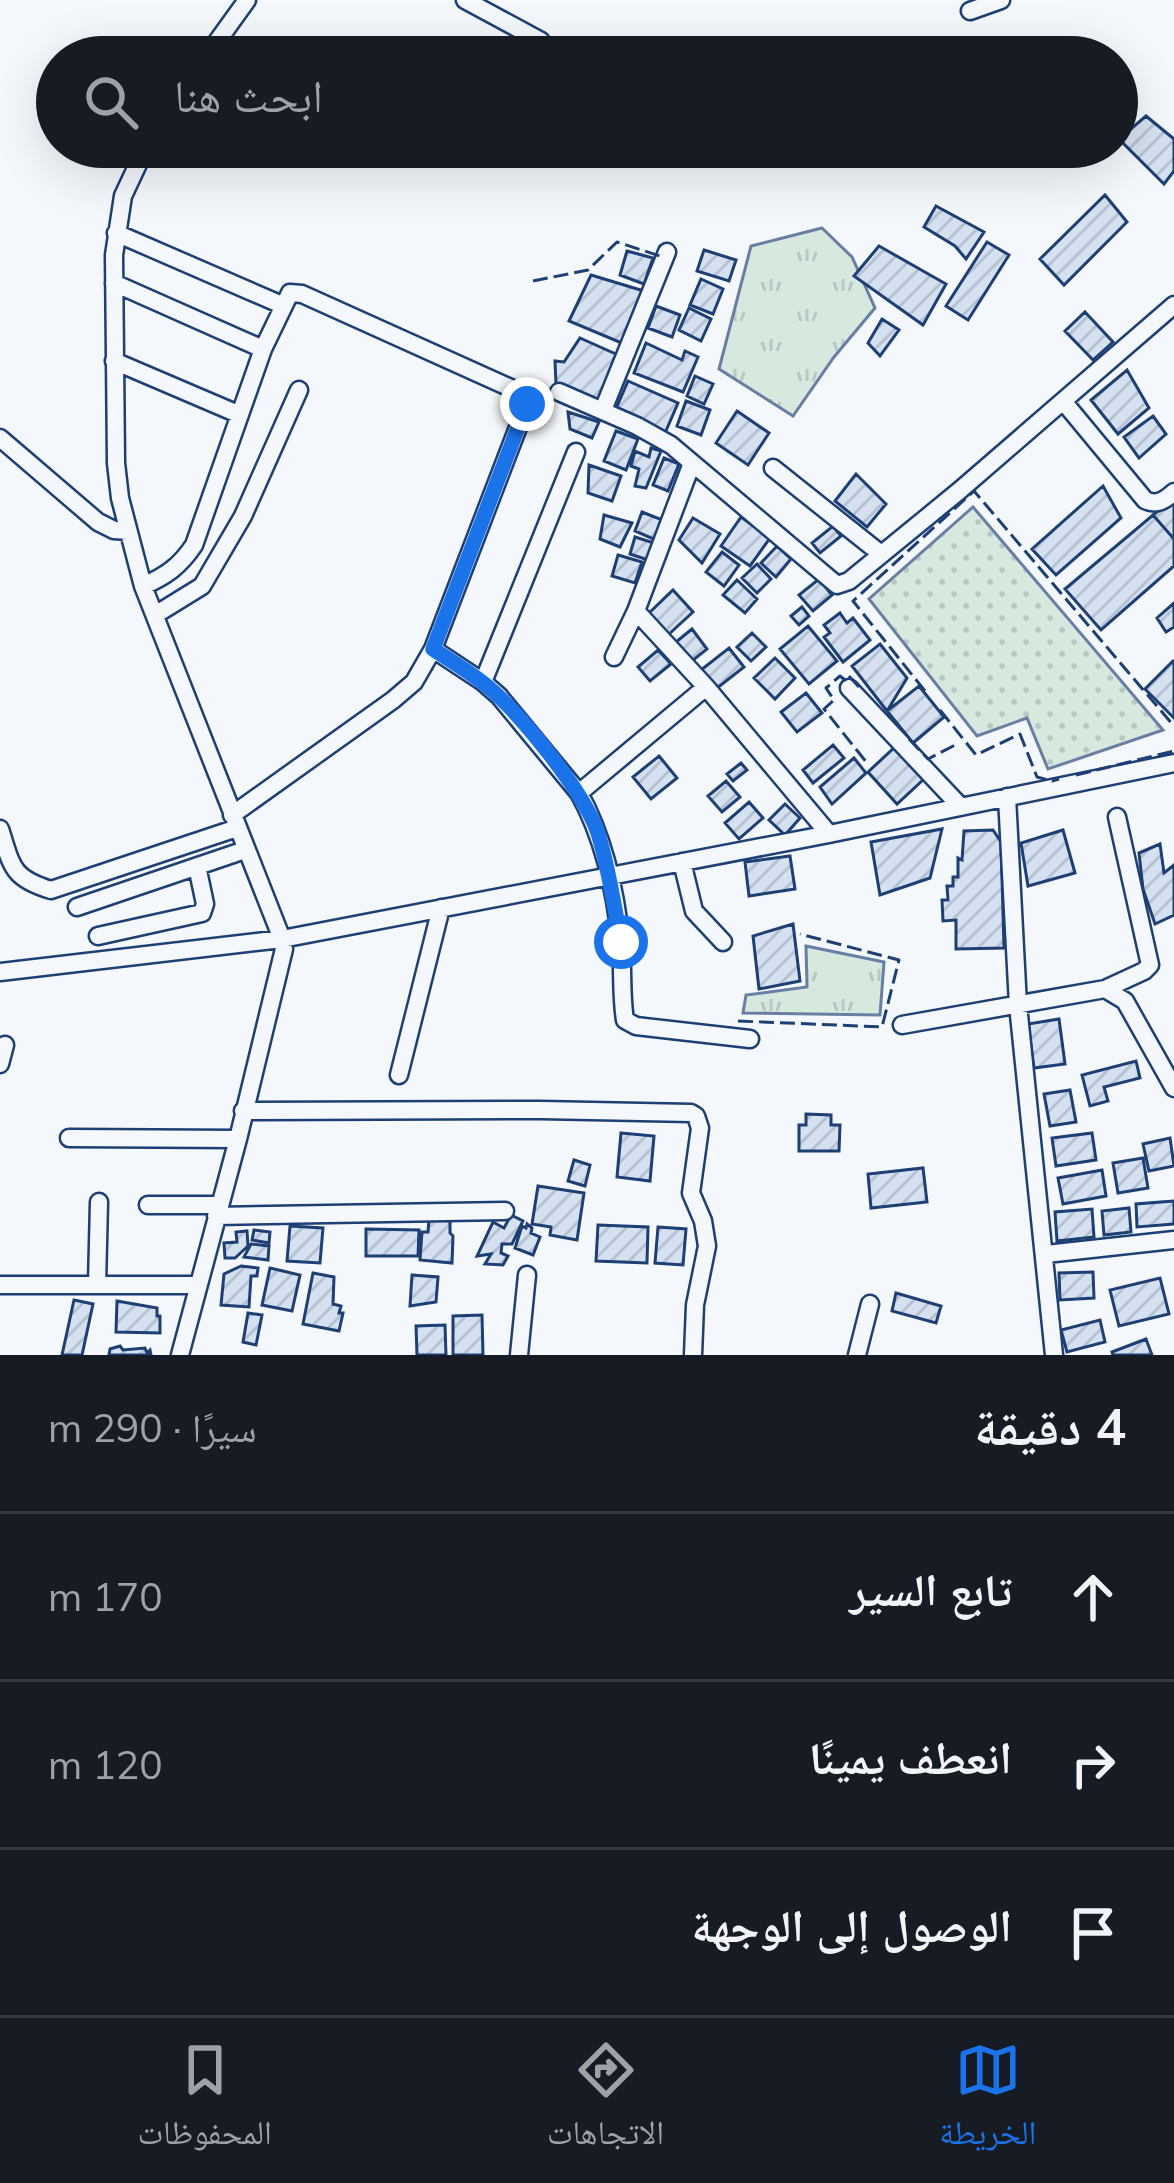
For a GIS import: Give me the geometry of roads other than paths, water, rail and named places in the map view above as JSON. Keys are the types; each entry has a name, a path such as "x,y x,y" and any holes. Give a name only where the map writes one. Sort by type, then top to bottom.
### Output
{"street":[{"path":"221,36 247,0"},
{"path":"465,0 532,36"},
{"path":"970,11 1001,0"},
{"path":"136,168 123,196 114,283 116,463 128,531 143,586 282,939 283,959 180,1355"},
{"path":"116,233 282,305"},
{"path":"603,410 668,252"},
{"path":"114,283 263,349"},
{"path":"0,829 15,874 51,890 234,821 406,691 433,649 528,399 302,293 290,293 238,414 194,545 167,575 143,586"},
{"path":"559,392 660,437 837,584 850,580 1174,304"},
{"path":"114,361 238,414"},
{"path":"154,615 202,586 243,516 299,390"},
{"path":"1063,401 1144,500 1163,501 1174,492"},
{"path":"0,438 98,522 128,531"},
{"path":"483,682 576,452"},
{"path":"614,656 692,463"},
{"path":"773,468 881,554"},
{"path":"636,611 830,834"},
{"path":"433,649 483,682 579,793 597,831 609,875 621,942 623,1015 628,1024 750,1040"},
{"path":"579,793 706,687"},
{"path":"849,688 960,806"},
{"path":"0,972 282,939 1173,765"},
{"path":"1007,796 1018,1005 1054,1355"},
{"path":"902,1024 1105,989 1144,971 1150,964 1117,817"},
{"path":"77,907 245,850"},
{"path":"682,862 694,911 723,942"},
{"path":"98,936 202,914 205,904 197,866"},
{"path":"399,1075 441,908"},
{"path":"1105,989 1125,1001 1174,1088"},
{"path":"0,1064 5,1045"},
{"path":"243,1112 691,1113 700,1128 691,1193 707,1246 695,1305 693,1355"},
{"path":"69,1138 238,1139"},
{"path":"97,1285 99,1202"},
{"path":"148,1204 217,1211 505,1210"},
{"path":"1046,1254 1174,1240"},
{"path":"519,1355 526,1275"},
{"path":"0,1285 197,1285"},
{"path":"857,1355 870,1304"}]}
